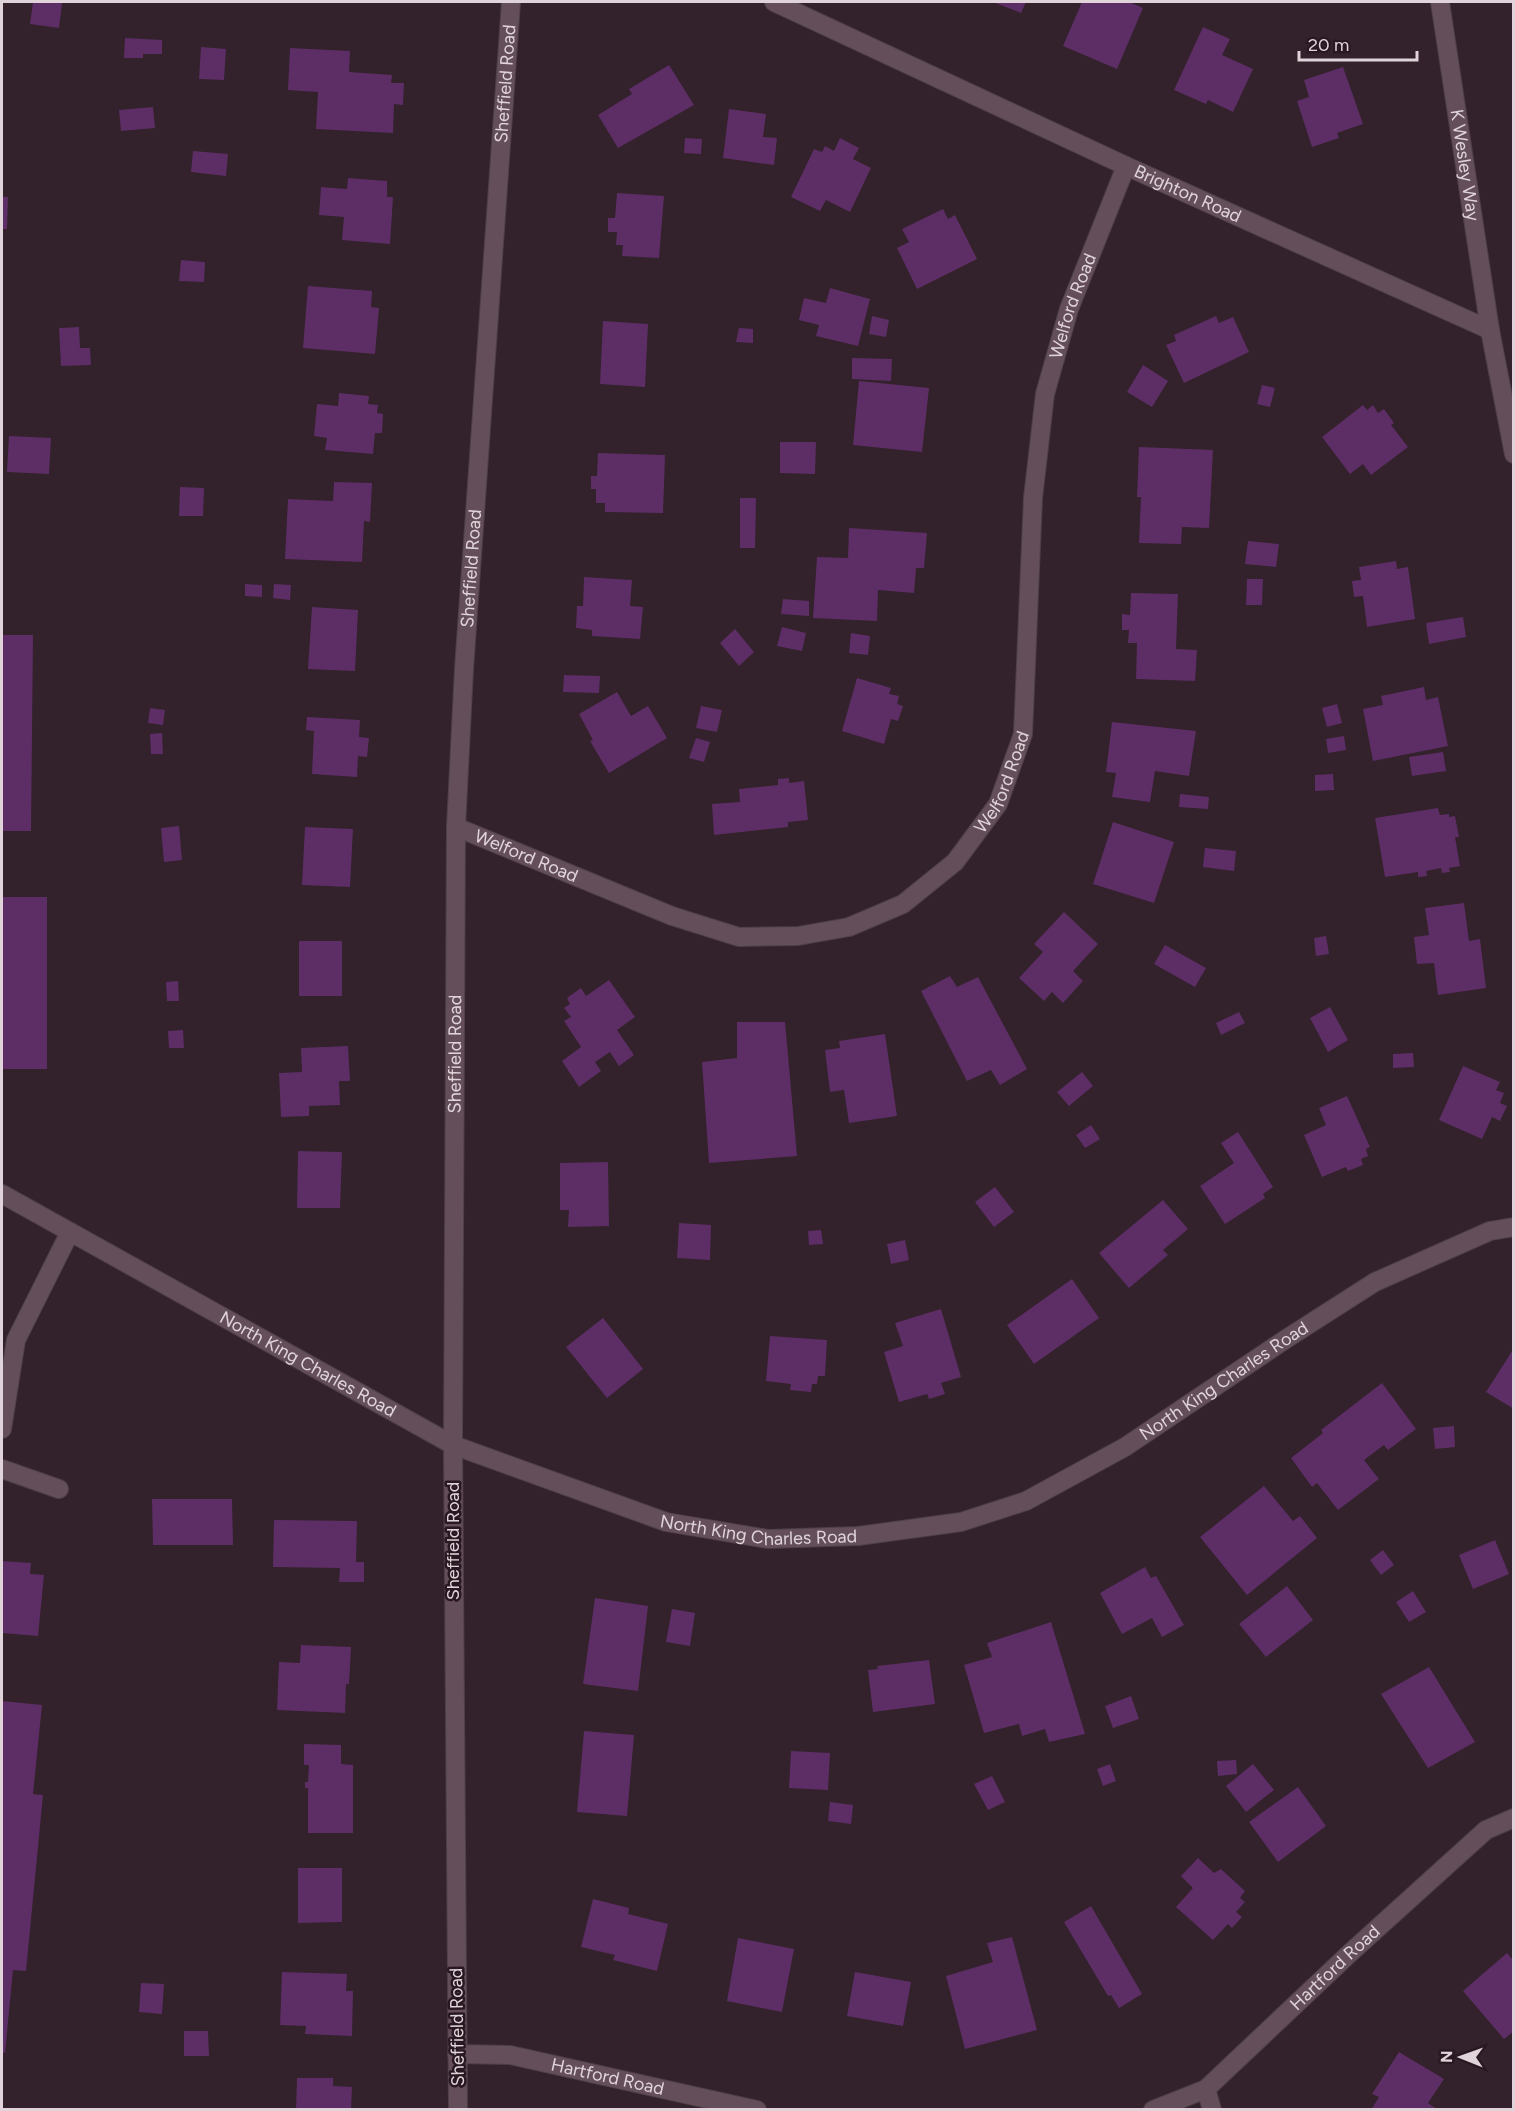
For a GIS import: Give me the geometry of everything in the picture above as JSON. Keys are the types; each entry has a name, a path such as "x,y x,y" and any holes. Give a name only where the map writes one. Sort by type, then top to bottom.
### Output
{"street":[{"name":"Sheffield Road","path":"458,2109 453,1445 456,827 464,669 511,2"},
{"name":"Brighton Road","path":"774,2 1126,166 1490,330"},
{"name":"K Wesley Way","path":"1440,2 1490,330"},
{"name":"Welford Road","path":"456,827 672,916 739,937 798,936 849,927 903,904 955,862 998,804 1023,734 1034,498 1045,394 1069,309 1126,166"},
{"path":"1490,330 1514,454"},
{"name":"North King Charles Road","path":"2,1194 453,1445 666,1522 768,1539 858,1536 961,1521 1026,1501 1125,1447 1375,1282 1490,1231 1514,1227"},
{"path":"2,1430 16,1340 70,1232"},
{"path":"2,1469 59,1489"},
{"name":"Hartford Road","path":"1153,2109 1206,2089 1350,1953 1486,1830 1514,1818"},
{"name":"Hartford Road","path":"457,2054 510,2055 757,2109"},
{"path":"1206,2089 1212,2109"}],"building":[{"path":"33,2 62,3 59,28 30,24"},
{"path":"993,2 1026,2 1021,13"},
{"path":"1082,2 1129,2 1143,8 1117,69 1063,46"},
{"path":"1203,27 1230,39 1222,55 1253,69 1233,112 1208,100 1206,104 1174,90"},
{"path":"125,38 162,40 162,54 143,54 143,58 124,58"},
{"path":"201,47 226,49 224,80 199,79"},
{"path":"290,48 350,51 349,72 392,75 391,83 404,83 403,105 394,104 393,133 316,129 318,92 288,90"},
{"path":"669,65 694,105 618,148 598,115 632,94 629,89"},
{"path":"1343,67 1363,124 1337,133 1339,138 1312,147 1297,101 1309,97 1304,80"},
{"path":"153,107 155,128 121,131 119,110"},
{"path":"729,109 766,114 763,137 777,138 774,165 723,158"},
{"path":"685,138 702,139 701,154 684,153"},
{"path":"840,138 859,148 853,159 871,168 850,212 826,200 820,211 791,197 814,149 822,152 825,146 834,151"},
{"path":"193,151 228,154 226,176 191,172"},
{"path":"348,178 387,181 387,197 393,197 390,244 342,240 344,217 319,215 321,187 347,189"},
{"path":"617,193 664,196 659,258 622,256 623,245 616,245 617,232 608,232 608,218 615,218"},
{"path":"2,197 8,197 7,229 2,229"},
{"path":"943,209 948,219 955,215 977,259 917,289 897,248 909,242 902,229"},
{"path":"181,260 205,262 204,282 179,281"},
{"path":"308,286 372,291 371,307 379,308 375,354 303,348"},
{"path":"830,288 870,299 858,346 816,336 819,325 799,320 804,298 826,303"},
{"path":"872,316 889,320 886,337 869,334"},
{"path":"1216,316 1219,323 1233,317 1249,352 1184,383 1166,345 1176,341 1174,335"},
{"path":"603,321 648,324 645,387 600,384"},
{"path":"79,327 80,348 90,348 91,365 61,366 59,328"},
{"path":"739,328 753,329 753,343 736,342"},
{"path":"852,358 892,359 891,381 852,379"},
{"path":"1143,365 1168,381 1152,407 1127,392"},
{"path":"859,381 929,388 922,452 853,445"},
{"path":"1262,385 1275,388 1270,407 1257,404"},
{"path":"339,393 369,396 368,404 378,405 377,413 383,414 382,433 375,433 373,454 325,450 327,438 314,436 317,404 338,406"},
{"path":"1363,405 1367,410 1373,405 1378,413 1384,409 1394,423 1391,425 1408,447 1371,475 1363,464 1350,474 1322,437"},
{"path":"9,436 51,438 49,474 7,472"},
{"path":"780,442 816,442 815,474 780,473"},
{"path":"1139,447 1213,450 1209,528 1182,527 1181,544 1139,543 1141,497 1137,497"},
{"path":"598,453 665,455 663,513 605,512 605,503 596,503 596,489 591,489 591,476 597,476"},
{"path":"334,482 372,483 370,522 364,521 362,562 285,559 288,499 333,501"},
{"path":"180,487 204,488 203,516 179,516"},
{"path":"740,498 756,498 755,548 740,548"},
{"path":"849,528 927,533 924,568 916,568 914,593 878,590 877,621 813,618 817,557 848,558"},
{"path":"1248,541 1279,544 1276,567 1245,564"},
{"path":"1396,561 1397,569 1408,567 1415,619 1367,627 1363,596 1354,597 1352,581 1361,580 1359,567"},
{"path":"584,577 632,580 630,606 643,607 640,639 592,636 592,630 576,628 577,606 583,606"},
{"path":"1247,579 1263,579 1262,605 1246,605"},
{"path":"245,584 262,585 262,597 245,596"},
{"path":"274,584 291,585 290,600 273,598"},
{"path":"1131,593 1178,594 1176,649 1197,650 1195,681 1136,679 1137,643 1128,643 1129,630 1122,630 1122,614 1130,615"},
{"path":"783,599 809,601 809,616 781,614"},
{"path":"312,607 358,610 355,671 308,669"},
{"path":"1463,617 1466,637 1429,644 1426,623"},
{"path":"782,627 806,633 802,651 777,646"},
{"path":"735,629 754,652 739,666 720,643"},
{"path":"851,633 870,636 868,655 849,653"},
{"path":"2,635 33,635 31,831 2,831"},
{"path":"564,675 600,676 599,693 563,692"},
{"path":"857,678 891,688 889,694 899,696 897,704 903,706 898,721 891,719 884,744 842,731"},
{"path":"1424,687 1426,700 1438,697 1448,746 1373,761 1363,709 1383,705 1381,696"},
{"path":"617,692 631,716 648,706 667,738 609,773 590,741 593,740 579,714"},
{"path":"1337,704 1342,723 1327,727 1322,708"},
{"path":"701,706 722,710 717,732 696,728"},
{"path":"150,708 165,710 163,725 148,723"},
{"path":"307,717 360,720 359,737 369,738 367,757 358,756 357,777 312,774 314,731 306,730"},
{"path":"1112,722 1196,731 1189,776 1155,771 1150,802 1112,797 1116,773 1106,772"},
{"path":"162,733 163,754 151,754 150,734"},
{"path":"1344,736 1346,750 1328,753 1326,739"},
{"path":"696,738 710,742 704,762 689,758"},
{"path":"1443,752 1446,771 1412,776 1409,757"},
{"path":"1333,774 1334,790 1315,791 1315,775"},
{"path":"789,778 789,783 804,781 808,820 788,822 788,827 714,835 712,804 740,802 739,789 778,785 778,779"},
{"path":"1180,794 1209,797 1208,809 1179,807"},
{"path":"1438,808 1440,815 1455,816 1459,837 1455,837 1460,866 1449,868 1450,872 1442,873 1441,868 1426,871 1427,876 1418,877 1418,872 1385,877 1375,818"},
{"path":"1113,822 1174,842 1154,903 1093,884"},
{"path":"179,826 182,860 164,862 161,828"},
{"path":"305,827 353,829 350,887 302,885"},
{"path":"1205,848 1236,851 1234,871 1203,867"},
{"path":"2,897 47,897 47,1069 2,1069"},
{"path":"1464,903 1469,941 1480,939 1486,988 1438,995 1434,963 1417,964 1414,937 1429,935 1425,908"},
{"path":"1064,912 1098,944 1073,971 1083,981 1063,1003 1052,992 1044,1001 1019,978 1043,952 1034,944"},
{"path":"1326,936 1329,954 1316,956 1314,938"},
{"path":"299,941 342,941 342,996 299,996"},
{"path":"1165,945 1206,968 1195,987 1154,964"},
{"path":"950,976 957,987 978,977 1027,1069 1000,1085 991,1070 967,1081 921,991"},
{"path":"609,980 635,1017 617,1030 634,1055 619,1066 610,1052 595,1062 601,1071 579,1087 562,1061 581,1047 564,1021 571,1017 564,1008 570,1004 567,998 581,988 586,996"},
{"path":"178,981 179,1001 167,1001 166,982"},
{"path":"1330,1007 1348,1040 1328,1052 1310,1018"},
{"path":"1239,1012 1245,1023 1221,1035 1216,1023"},
{"path":"737,1022 785,1022 797,1156 709,1163 702,1062 737,1058"},
{"path":"183,1030 184,1048 169,1048 168,1031"},
{"path":"885,1034 897,1116 849,1123 844,1090 830,1092 825,1050 840,1048 839,1041"},
{"path":"348,1046 350,1081 339,1081 340,1105 309,1106 309,1116 281,1117 279,1073 302,1072 301,1048"},
{"path":"1413,1053 1414,1067 1393,1068 1393,1054"},
{"path":"1463,1066 1500,1082 1496,1090 1504,1093 1500,1103 1507,1106 1500,1121 1492,1117 1482,1139 1439,1120"},
{"path":"1082,1072 1093,1086 1069,1106 1057,1092"},
{"path":"1347,1096 1370,1147 1366,1149 1368,1156 1361,1159 1363,1165 1348,1171 1346,1167 1322,1177 1304,1135 1326,1125 1319,1108"},
{"path":"1091,1125 1100,1139 1085,1148 1076,1135"},
{"path":"1238,1132 1273,1187 1263,1194 1265,1198 1225,1224 1200,1186 1234,1163 1221,1143"},
{"path":"298,1151 342,1152 340,1208 297,1208"},
{"path":"608,1162 609,1226 568,1227 569,1210 560,1210 560,1163"},
{"path":"995,1187 1014,1212 994,1227 975,1202"},
{"path":"1163,1200 1188,1229 1163,1250 1168,1255 1129,1288 1099,1253"},
{"path":"679,1223 711,1225 710,1260 677,1258"},
{"path":"821,1230 823,1244 809,1245 808,1231"},
{"path":"905,1240 909,1260 891,1264 887,1244"},
{"path":"1072,1279 1099,1318 1034,1364 1007,1325"},
{"path":"941,1309 961,1377 941,1383 945,1394 929,1399 927,1394 899,1402 884,1352 903,1346 895,1323"},
{"path":"603,1318 643,1369 607,1398 566,1347"},
{"path":"770,1336 827,1340 825,1376 818,1376 817,1384 812,1384 811,1392 790,1390 791,1384 766,1381"},
{"path":"1514,1348 1514,1409 1486,1392"},
{"path":"1382,1383 1416,1429 1388,1450 1384,1445 1364,1460 1379,1479 1338,1510 1317,1483 1312,1487 1291,1458 1323,1433 1321,1430"},
{"path":"1454,1426 1455,1447 1435,1449 1433,1428"},
{"path":"1264,1486 1293,1521 1300,1516 1317,1538 1247,1595 1200,1537"},
{"path":"152,1499 232,1499 233,1545 153,1545"},
{"path":"274,1520 357,1521 356,1562 364,1562 364,1582 339,1582 340,1568 273,1567"},
{"path":"1495,1540 1509,1574 1473,1589 1459,1555"},
{"path":"1383,1550 1394,1565 1381,1575 1370,1560"},
{"path":"2,1561 31,1563 30,1574 44,1575 38,1636 2,1633"},
{"path":"1145,1567 1151,1578 1156,1576 1184,1625 1162,1637 1152,1618 1122,1634 1100,1593"},
{"path":"1287,1586 1313,1620 1266,1657 1239,1624"},
{"path":"1413,1591 1426,1612 1409,1622 1396,1602"},
{"path":"595,1598 648,1606 638,1691 583,1684"},
{"path":"672,1609 695,1613 690,1646 666,1642"},
{"path":"1051,1622 1085,1734 1049,1742 1045,1729 1022,1736 1019,1724 984,1733 964,1665 992,1657 987,1643"},
{"path":"301,1645 351,1647 345,1713 277,1710 279,1662 300,1663"},
{"path":"929,1660 935,1704 873,1712 868,1670 878,1669 877,1666"},
{"path":"1429,1667 1475,1742 1428,1768 1381,1694"},
{"path":"1131,1696 1139,1719 1113,1728 1105,1706"},
{"path":"2,1701 42,1705 33,1794 43,1795 26,1971 13,1970 5,2053 2,2052"},
{"path":"584,1731 634,1735 627,1816 577,1812"},
{"path":"304,1744 341,1745 341,1764 353,1765 353,1833 308,1833 308,1788 305,1788 305,1782 308,1782 309,1765 304,1765"},
{"path":"791,1751 830,1753 828,1790 789,1788"},
{"path":"1236,1760 1237,1774 1218,1776 1217,1761"},
{"path":"1110,1764 1116,1781 1103,1786 1097,1769"},
{"path":"1253,1764 1274,1790 1246,1812 1226,1786"},
{"path":"992,1776 1005,1802 988,1810 974,1784"},
{"path":"1298,1787 1326,1826 1278,1862 1249,1822"},
{"path":"830,1802 853,1805 851,1824 828,1821"},
{"path":"1198,1858 1214,1873 1221,1869 1245,1891 1240,1898 1245,1902 1236,1912 1242,1917 1232,1928 1228,1924 1213,1940 1176,1907 1193,1888 1181,1876"},
{"path":"298,1868 342,1868 342,1922 298,1923"},
{"path":"593,1899 629,1908 628,1914 668,1924 657,1971 613,1960 615,1955 581,1947"},
{"path":"1091,1906 1142,1994 1119,2008 1111,1995 1108,1996 1064,1922"},
{"path":"1012,1937 1037,2030 965,2049 946,1976 993,1962 987,1943"},
{"path":"738,1938 794,1949 782,2012 727,2001"},
{"path":"1507,1953 1514,1961 1514,2031 1504,2039 1463,1991"},
{"path":"282,1972 347,1974 346,1991 353,1991 352,2036 305,2034 306,2026 280,2025"},
{"path":"855,1972 911,1982 903,2026 847,2016"},
{"path":"141,1983 164,1984 162,2014 139,2012"},
{"path":"184,2031 208,2031 209,2056 184,2056"},
{"path":"1399,2052 1444,2079 1428,2103 1438,2110 1371,2110 1379,2097 1372,2094"},
{"path":"297,2078 333,2078 333,2086 352,2087 351,2109 296,2110"}]}
